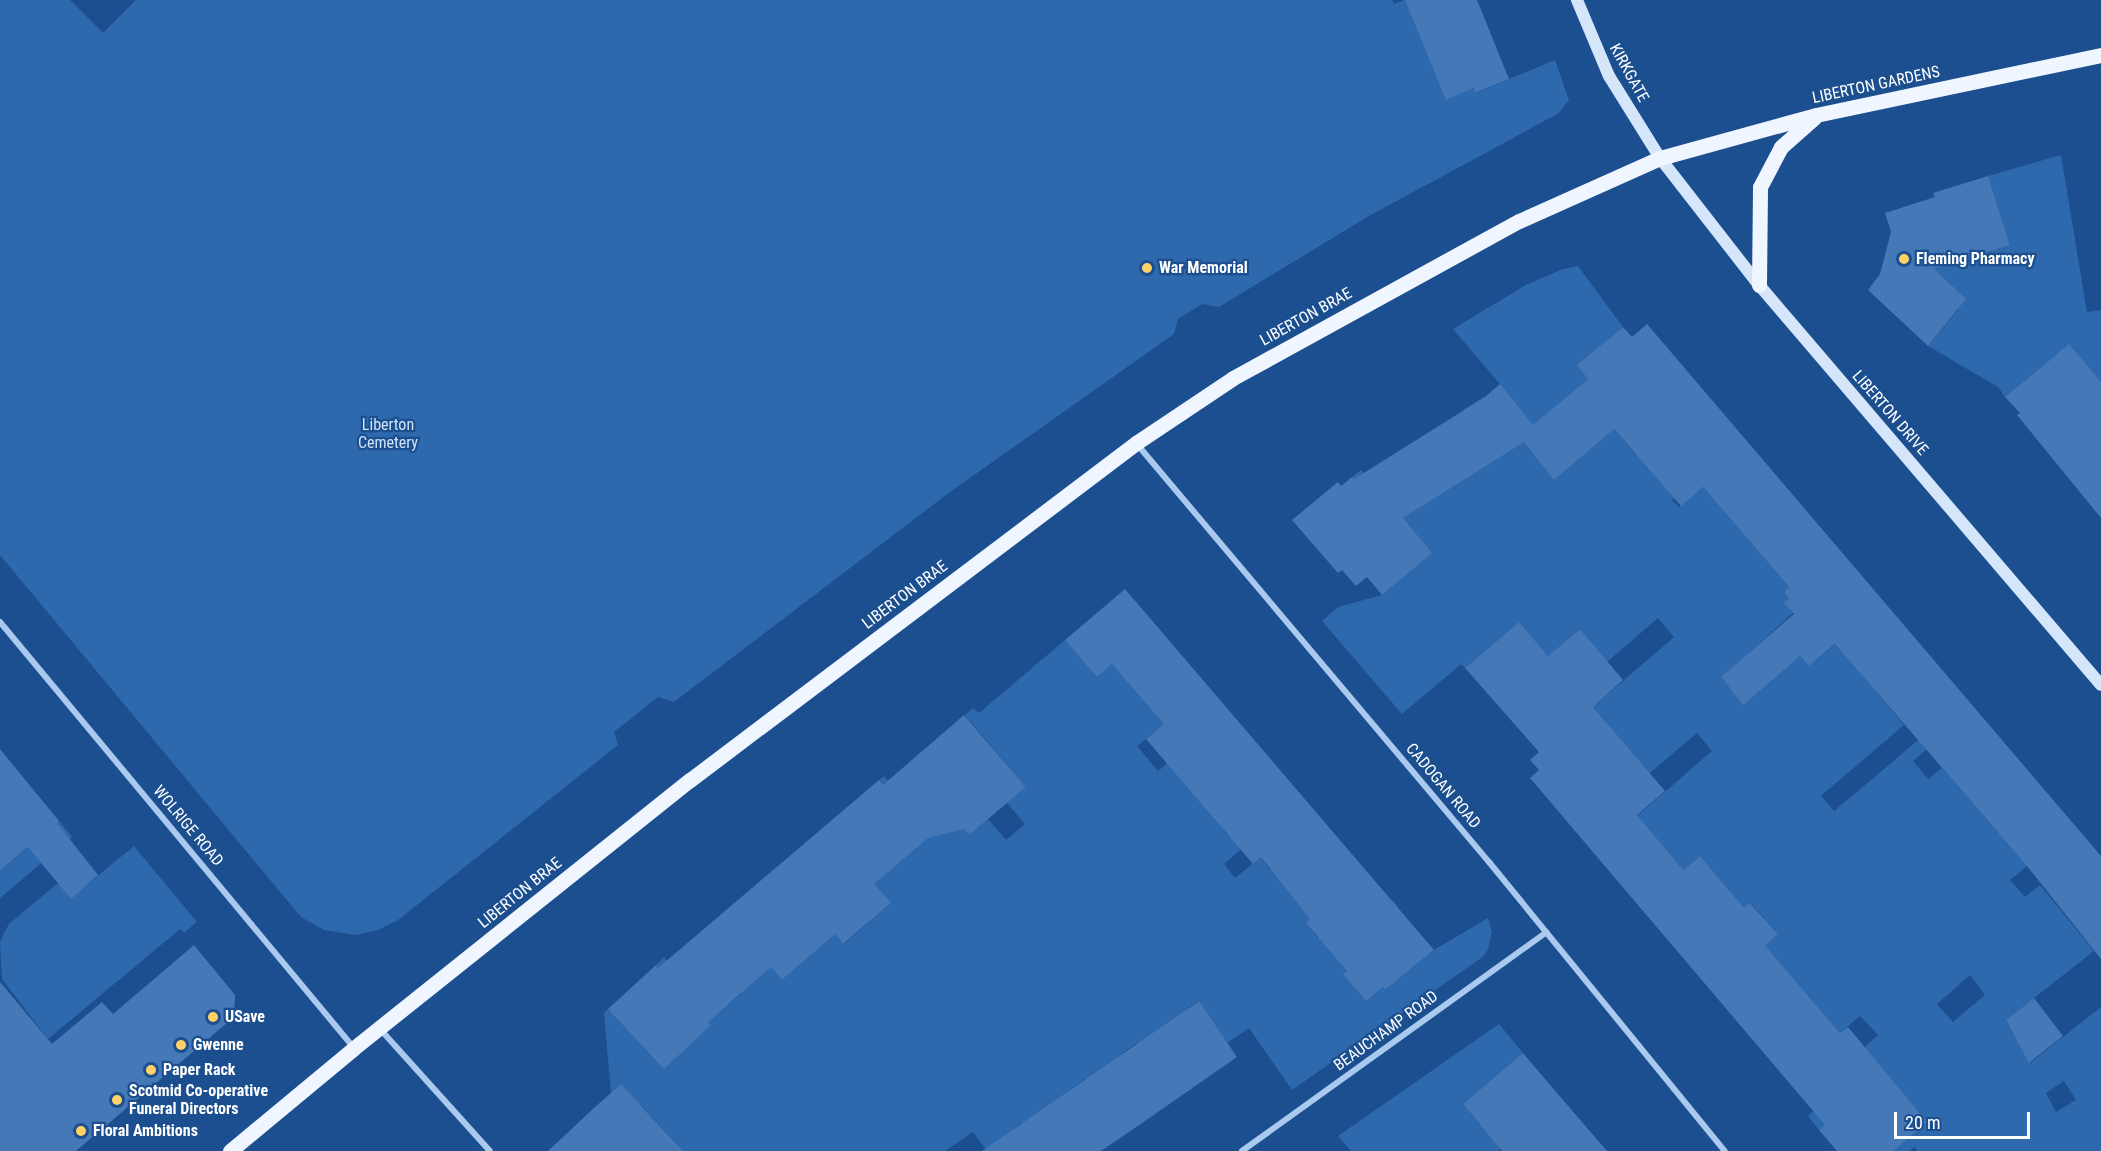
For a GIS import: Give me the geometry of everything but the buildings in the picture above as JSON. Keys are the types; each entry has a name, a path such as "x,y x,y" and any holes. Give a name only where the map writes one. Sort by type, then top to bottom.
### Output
{"main road":[{"name":"LIBERTON GARDENS","path":"1660,158 1816,116 2101,55"},
{"path":"1759,285 1760,187 1781,147 1816,116"},
{"name":"LIBERTON BRAE","path":"230,1151 354,1048 690,780 1136,443 1233,378 1498,232 1660,158"}],"street":[{"name":"KIRKGATE","path":"1577,0 1609,76 1660,158"},
{"name":"LIBERTON DRIVE","path":"1660,158 1759,285 2101,685"},
{"name":"CADOGAN ROAD","path":"1136,443 1547,932 1725,1151"},
{"name":"WOLRIGE ROAD","path":"0,622 354,1048"},
{"name":"BEAUCHAMP ROAD","path":"1242,1151 1547,932"},
{"path":"380,1028 490,1151"}],"green space":[{"name":"Liberton Cemetery","path":"0,0 70,0 103,33 136,0 1392,0 1394,4 1404,0 1416,0 1446,99 1474,88 1476,93 1555,60 1569,100 1559,113 1369,216 1219,307 1202,304 1178,319 1174,334 950,492 674,702 658,697 614,732 618,745 398,920 378,930 356,935 324,930 301,917 0,555"},
{"path":"2061,155 2087,312 2101,310 2101,382 2056,355 2005,397 1998,387 1928,346 1958,310 1930,283 1934,269 2010,245 1988,176"},
{"path":"1578,266 1623,327 1578,365 1588,379 1579,387 1634,412 1614,429 1636,455 1656,438 1682,491 1672,500 1679,507 1703,487 1789,587 1784,592 1789,599 1785,603 1793,613 1721,678 1736,695 1792,647 1809,666 1836,644 1904,725 1821,796 1834,811 1967,699 1974,708 1913,761 1928,779 1942,768 1999,834 2017,818 2041,846 2071,821 2075,826 2010,880 2025,897 2040,885 2094,951 2006,1020 2030,1063 2101,1007 2101,1151 1918,1151 1914,1147 1910,1151 1894,1151 1927,1122 1904,1095 1881,1079 1819,1130 1808,1116 1867,1065 1857,1054 1878,1035 1860,1016 1840,1033 1798,985 1752,956 1778,934 1751,903 1725,925 1729,890 1700,856 1683,870 1607,842 1712,751 1697,733 1631,789 1606,722 1593,707 1674,637 1658,618 1571,693 1591,642 1580,629 1548,656 1519,622 1465,668 1461,664 1402,714 1322,621 1338,607 1382,595 1411,570 1368,495 1352,477 1361,470 1377,488 1478,435 1463,410 1484,397 1507,424 1500,384 1453,329 1526,285 1563,269","holes":["1970,975 1985,995 1953,1022 1937,1004","2064,1081 2076,1100 2056,1112 2046,1093"]},
{"path":"1065,640 1097,676 1112,664 1183,715 1158,729 1137,746 1158,771 1179,754 1206,808 1229,837 1301,798 1224,864 1235,878 1261,857 1270,870 1275,866 1316,914 1306,923 1318,938 1355,907 1366,921 1391,899 1397,905 1399,909 1351,949 1360,960 1344,974 1366,1001 1383,987 1385,990 1434,950 1488,918 1492,932 1484,956 1292,1090 1249,1028 1227,1043 1198,1001 1185,1010 1189,1016 1141,1049 1137,1043 1121,1054 1140,1082 1106,1110 1085,1079 1070,1090 1074,1095 1025,1129 1021,1123 987,1151 973,1132 945,1151 668,1151 676,1143 642,1106 611,1093 604,1013 608,1009 711,1025 656,965 664,957 670,964 705,976 729,1004 742,993 736,985 765,960 782,980 813,953 781,872 844,944 890,904 868,877 902,860 928,837 879,780 884,776 889,783 937,797 969,835 988,819 1006,840 1025,824 1007,803 1026,787 965,715 973,708 979,713"},
{"path":"59,821 72,837 0,898 0,844 13,860"},
{"path":"134,846 197,922 184,933 180,929 48,1039 2,979 0,942 4,933 9,924 58,883 71,898"},
{"path":"1499,1024 1523,1053 1463,1104 1481,1126 1511,1140 1498,1151 1351,1151 1338,1136"}],"place":[{"name":"Fleming Pharmacy","path":"1904,259"},
{"name":"War Memorial","path":"1147,268"},
{"name":"USave","path":"213,1017"},
{"name":"Gwenne","path":"181,1045"},
{"name":"Paper Rack","path":"151,1070"},
{"name":"Scotmid Co-operative Funeral Directors","path":"117,1100"},
{"name":"Floral Ambitions","path":"81,1131"}]}
